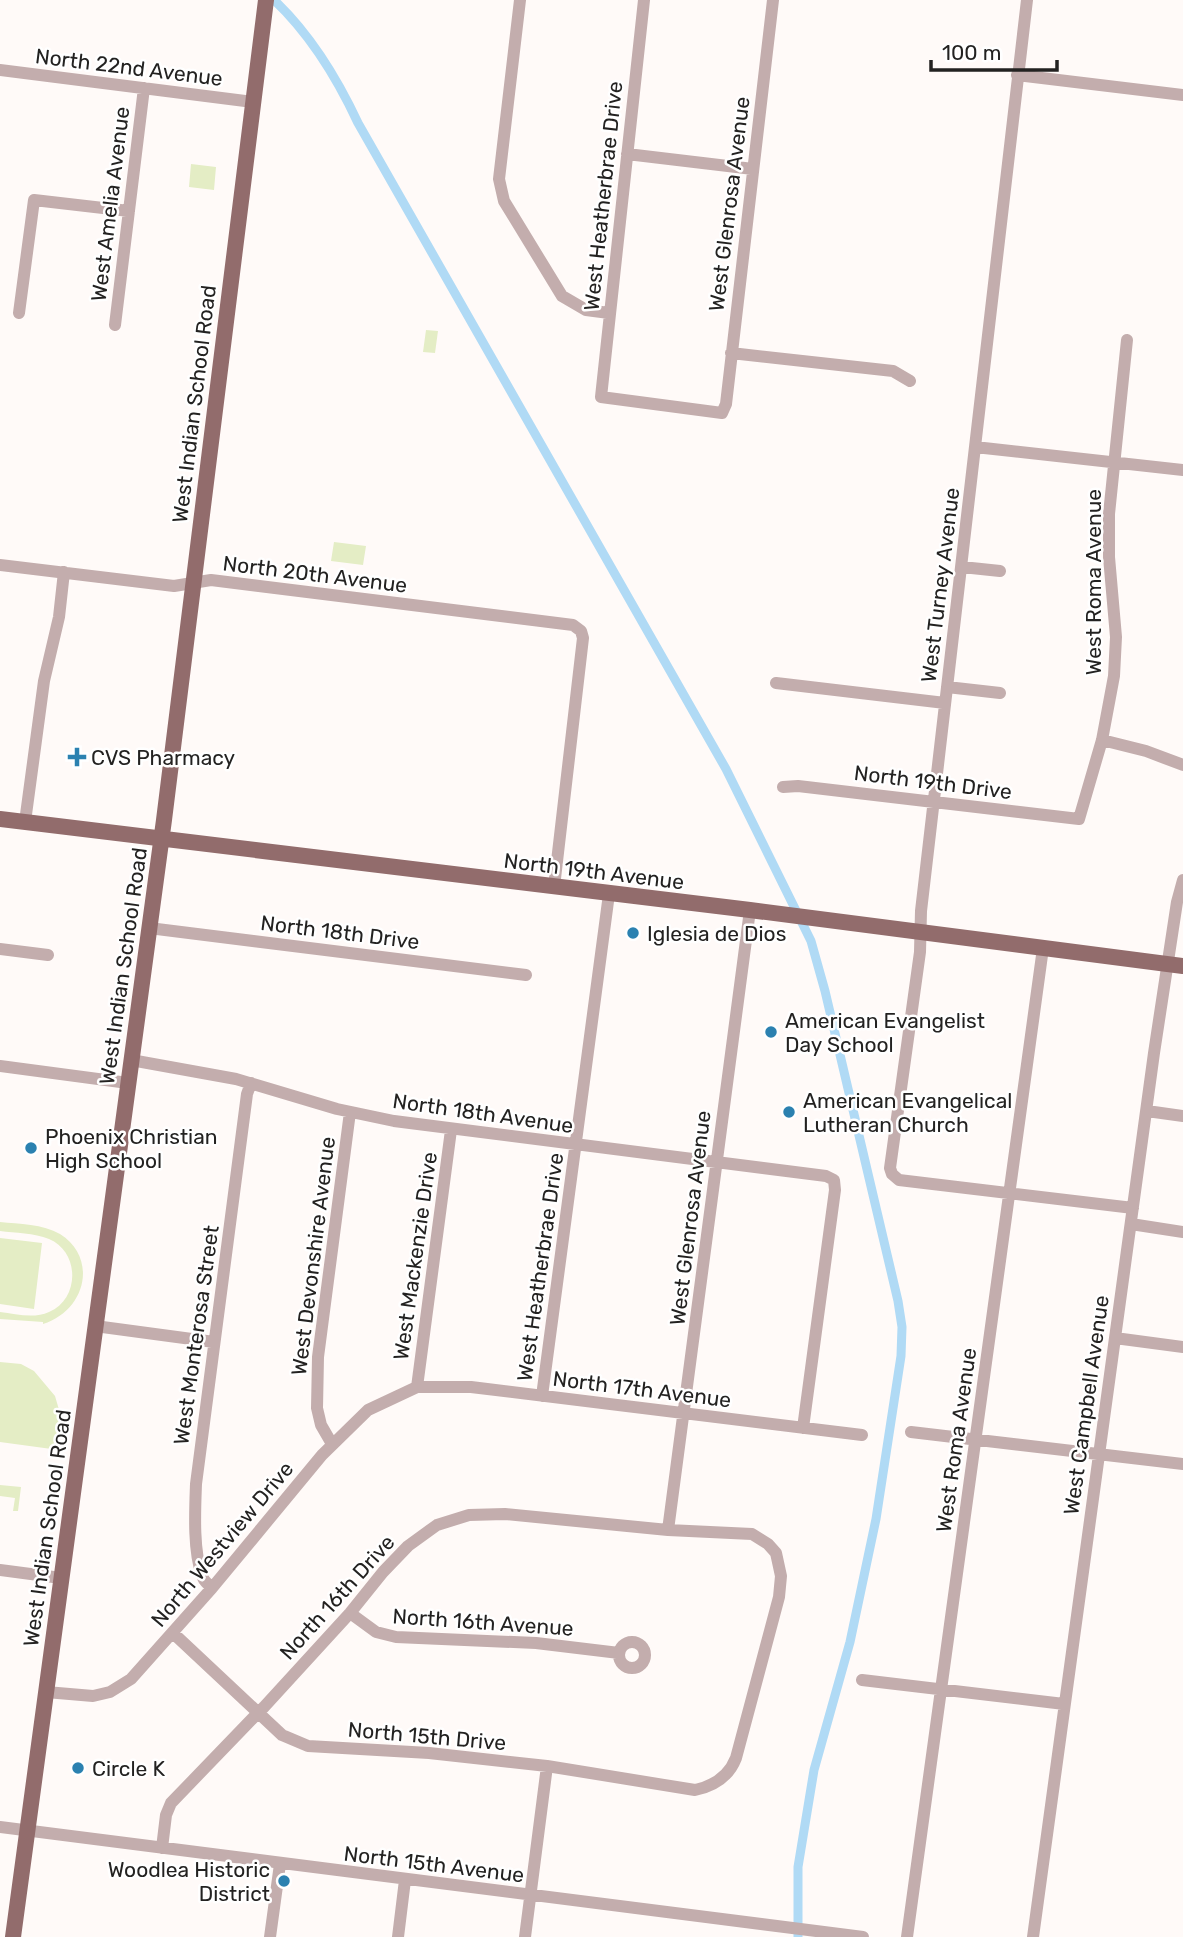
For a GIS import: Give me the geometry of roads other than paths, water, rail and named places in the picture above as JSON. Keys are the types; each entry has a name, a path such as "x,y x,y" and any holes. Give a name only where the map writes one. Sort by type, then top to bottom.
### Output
{"main road":[{"name":"West Indian School Road","path":"13,1937 162,839 265,3"},
{"name":"North 19th Avenue","path":"0,819 750,910 1175,965"}],"street":[{"path":"520,0 501,156 500,190 504,201 562,296 586,310 609,313"},
{"name":"West Heatherbrae Drive","path":"644,0 601,397 722,413"},
{"name":"West Glenrosa Avenue","path":"722,413 726,404 773,0"},
{"name":"West Turney Avenue","path":"1010,1194 899,1180 892,1174 890,1162 921,932 1027,0"},
{"name":"North 22nd Avenue","path":"0,70 253,102"},
{"path":"1017,75 1183,95"},
{"name":"West Amelia Avenue","path":"115,325 144,88"},
{"path":"627,154 752,169"},
{"path":"19,313 34,200 129,211"},
{"name":"West Roma Avenue","path":"1079,819 1102,740 1114,676 1114,598 1109,557 1113,462 1127,340"},
{"path":"732,353 893,371 910,382"},
{"path":"975,447 1183,470"},
{"name":"North 20th Avenue","path":"0,565 174,586 211,580 573,625 581,631 583,638 554,887"},
{"path":"962,568 1000,571"},
{"path":"25,822 44,681 59,617 64,572"},
{"path":"776,683 945,703"},
{"path":"947,687 1000,693"},
{"path":"1102,740 1146,751 1183,765"},
{"name":"North 19th Drive","path":"783,787 811,787 1079,819"},
{"name":"West Campbell Avenue","path":"1033,1937 1147,1111 1175,965 1177,902 1183,880"},
{"name":"West Heatherbrae Drive","path":"542,1396 609,894"},
{"name":"West Glenrosa Avenue","path":"668,1530 750,910"},
{"name":"North 18th Drive","path":"149,928 526,975"},
{"name":"West Roma Avenue","path":"907,1937 1044,948"},
{"path":"0,949 48,954"},
{"name":"North 18th Avenue","path":"131,1060 196,1070 251,1083 350,1112 451,1129 826,1176 834,1180 835,1190 803,1428"},
{"path":"0,1066 128,1083"},
{"name":"West Monterosa Street","path":"212,1588 202,1578 195,1510 197,1474 247,1096 251,1083"},
{"path":"1147,1111 1183,1116"},
{"name":"West Devonshire Avenue","path":"332,1444 321,1425 317,1408 318,1357 350,1112"},
{"name":"West Mackenzie Drive","path":"417,1387 451,1129"},
{"path":"1010,1194 1133,1208"},
{"path":"1131,1224 1183,1232"},
{"path":"95,1326 214,1342"},
{"path":"1115,1338 1183,1347"},
{"name":"North Westview Drive","path":"46,1692 93,1696 110,1692 131,1679 212,1588 332,1444 368,1410 417,1387"},
{"name":"North 17th Avenue","path":"417,1387 471,1387 862,1435"},
{"path":"911,1432 1183,1464"},
{"name":"North 16th Drive","path":"162,1848 166,1815 171,1803 258,1713 408,1546 437,1525 452,1519 487,1513 668,1530 752,1534 776,1553 782,1576 779,1597 736,1758 732,1769 717,1782"},
{"path":"0,1570 61,1578"},
{"name":"North 16th Avenue","path":"350,1613 376,1632 396,1637 536,1643 619,1653"},
{"name":"North 15th Drive","path":"173,1633 282,1735 308,1746 429,1753 547,1766 695,1790 717,1782"},
{"path":"862,1680 1064,1704"},
{"path":"526,1937 547,1766"},
{"name":"North 15th Avenue","path":"0,1827 863,1937"},
{"path":"270,1937 280,1864"},
{"path":"398,1937 405,1880"}],"waterway":[{"path":"274,0 311,42 332,73 726,769 811,941 825,991 902,1327 901,1356 876,1519 850,1642 814,1770 798,1867 798,1937"}],"place":[{"name":"CVS Pharmacy","path":"77,757"},
{"name":"Iglesia de Dios","path":"633,933"},
{"name":"American Evangelist Day School","path":"771,1032"},
{"name":"American Evangelical Lutheran Church","path":"789,1112"},
{"name":"Phoenix Christian High School","path":"31,1148"},
{"name":"Circle K","path":"78,1768"},
{"name":"Woodlea Historic District","path":"284,1881"}]}
